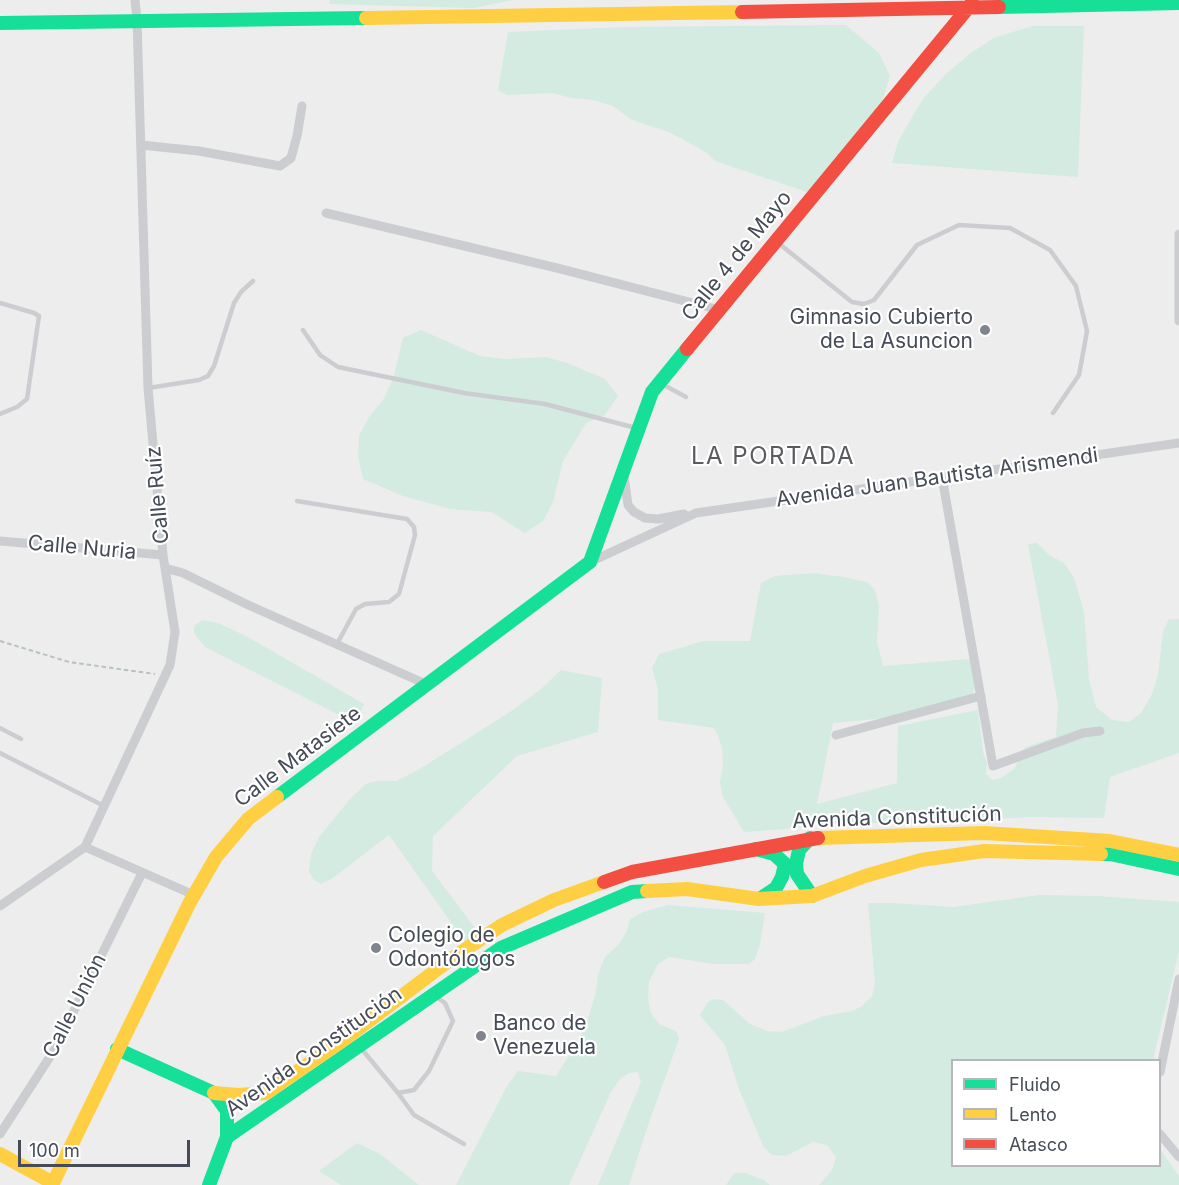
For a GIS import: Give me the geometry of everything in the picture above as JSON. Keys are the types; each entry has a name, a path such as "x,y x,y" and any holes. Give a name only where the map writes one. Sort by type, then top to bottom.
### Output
{"street":[{"name":"Calle Ruíz","path":"85,847 166,675 170,665 175,632 163,555 148,388 135,0"},
{"path":"0,23 482,18 972,3 1179,3"},
{"name":"Calle 4 de Mayo","path":"590,562 652,392 972,3"},
{"path":"141,145 199,151 280,166 291,158 302,106"},
{"path":"326,213 557,268 720,310"},
{"path":"1179,234 1179,321"},
{"name":"Avenida Juan Bautista Arismendi","path":"624,470 628,505 634,512 645,518 658,519 1179,443"},
{"path":"942,477 993,766 1083,733 1100,731"},
{"name":"Avenida Juan Bautista Arismendi","path":"590,562 696,513"},
{"name":"Calle Nuria","path":"0,541 163,555"},
{"name":"Calle Matasiete","path":"52,1184 194,895 216,857 248,819 590,562"},
{"path":"165,568 183,573 246,604 428,684"},
{"path":"836,735 981,696"},
{"name":"Avenida Constitución","path":"214,1093 239,1095 266,1093 346,1038 451,958 502,925 554,900 632,872 810,838 984,833 1110,841 1179,855"},
{"path":"810,838 799,850 796,864 797,874 812,896"},
{"path":"0,906 85,847 194,895"},
{"path":"753,848 774,854 785,864 776,888 759,899"},
{"name":"Avenida Constitución","path":"228,1137 501,948 632,892 687,889 759,899 812,896 866,876 921,860 984,851 1110,854 1179,869"},
{"name":"Calle Unión","path":"0,1134 55,1049 142,873"},
{"path":"1161,1067 1179,979"},
{"path":"117,1049 214,1093 227,1111 228,1137 209,1185"},
{"path":"266,1093 257,1098 254,1106 259,1110 268,1110"},
{"path":"1161,1135 1179,1157"},
{"path":"0,1154 52,1184"}],"lane":[{"path":"776,241 852,302 864,304 874,300 917,245 959,225 1010,228 1050,250 1076,286 1087,331 1079,375 1053,413"},
{"path":"148,388 199,380 208,376 214,366 234,303 241,292 253,281"},
{"path":"0,303 39,316 27,399 17,407 0,414"},
{"path":"303,330 320,355 338,367 464,393 545,404 639,429"},
{"path":"660,383 686,397"},
{"path":"297,501 407,519 414,527 415,535 399,594 389,602 365,604 356,609 337,644"},
{"path":"0,728 21,739"},
{"path":"0,753 104,806"},
{"path":"398,1093 414,1089 429,1071 453,1021 445,1003 432,995"},
{"path":"358,1045 414,1115 464,1144"}],"path":[{"path":"0,641 69,662 166,675"}],"green space":[{"path":"330,0 513,0 474,8 329,4"},
{"path":"846,25 879,53 890,76 880,108 813,194 715,161 707,153 682,139 632,120 613,106 552,93 507,95 498,90 508,32 625,27"},
{"path":"1032,26 1084,26 1078,177 892,163 898,142 909,122 923,99 946,74 972,52 994,38"},
{"path":"421,330 480,356 504,359 546,357 567,363 605,379 618,396 605,415 586,423 563,461 553,502 543,521 525,533 491,512 450,509 403,496 363,479 358,456 359,436 369,417 383,400 393,379 403,338"},
{"path":"1037,543 1049,555 1064,563 1074,578 1084,612 1089,679 1096,707 1112,720 1129,722 1141,713 1152,694 1158,675 1163,631 1169,619 1179,619 1179,753 1110,777 1104,818 1031,817 911,823 818,823 785,829 744,832 723,797 720,782 723,765 722,748 714,728 658,720 658,689 652,668 659,654 704,641 750,641 761,583 775,576 814,573 843,577 867,582 875,590 879,606 877,642 883,666 970,659 977,682 972,695 887,718 833,723 817,804 897,783 898,726 978,710 983,752 987,763 986,774 992,780 1001,778 1014,769 1025,747 1056,737 1058,704 1028,544"},
{"path":"202,620 218,623 246,636 364,704 360,713 353,722 205,647 194,633 194,626"},
{"path":"561,670 602,678 598,732 517,756 433,836 432,871 478,932 465,942 389,835 333,878 321,884 314,880 309,872 311,854 319,837 350,799 366,784 377,781 396,781 418,770 510,712 541,689"},
{"path":"1039,895 1097,896 1179,902 1179,951 1153,1059 951,1059 951,1167 1161,1167 1161,1150 1179,1176 1179,1185 819,1185 832,1170 836,1157 827,1145 813,1142 786,1156 772,1155 764,1148 739,1089 725,1045 700,1015 708,1002 713,999 723,1000 750,1024 767,1031 782,1032 824,1016 852,1011 862,1006 872,996 875,983 868,903 953,907"},
{"path":"668,905 765,913 760,944 755,959 749,964 714,964 669,957 658,964 649,982 648,998 651,1013 659,1024 676,1031 679,1039 629,1185 598,1185 641,1082 638,1072 629,1073 620,1079 611,1092 569,1185 456,1185 507,1086 518,1071 556,1076 576,1045 587,1022 596,992 598,975 605,957 618,945 627,931 630,919 643,912"},
{"path":"357,1143 380,1154 419,1185 341,1185 319,1171"},
{"path":"734,1173 745,1173 764,1180 770,1185 726,1185"}],"traffic: fast":[{"path":"999,7 1179,3"},
{"path":"0,23 366,18"},
{"path":"277,797 590,562 652,392 687,349"},
{"path":"810,838 799,850 796,864 797,874 812,896"},
{"path":"756,849 774,854 785,864 776,888 761,898"},
{"path":"1101,854 1179,869"},
{"path":"227,1137 501,948 632,892 647,891"},
{"path":"117,1049 214,1093 227,1111 227,1137 209,1185"}],"traffic: slow":[{"path":"366,18 742,12"},
{"path":"0,1154 53,1183 190,902 216,857 248,819 277,797"},
{"path":"818,838 984,833 1110,841 1179,855"},
{"path":"647,891 687,889 759,899 812,896 865,876 921,860 984,851 1101,854"},
{"path":"214,1093 239,1095 266,1093 346,1038 451,959 502,925 554,900 604,882"}],"traffic: jam":[{"path":"687,349 972,3"},
{"path":"742,12 999,7"},
{"path":"604,882 632,872 818,838"}],"place":[{"name":"Gimnasio Cubierto de La Asuncion","path":"985,330"},
{"name":"Colegio de Odontólogos","path":"376,948"},
{"name":"Banco de Venezuela","path":"481,1036"}],"district":[{"name":"LA PORTADA","path":"773,457"}]}
